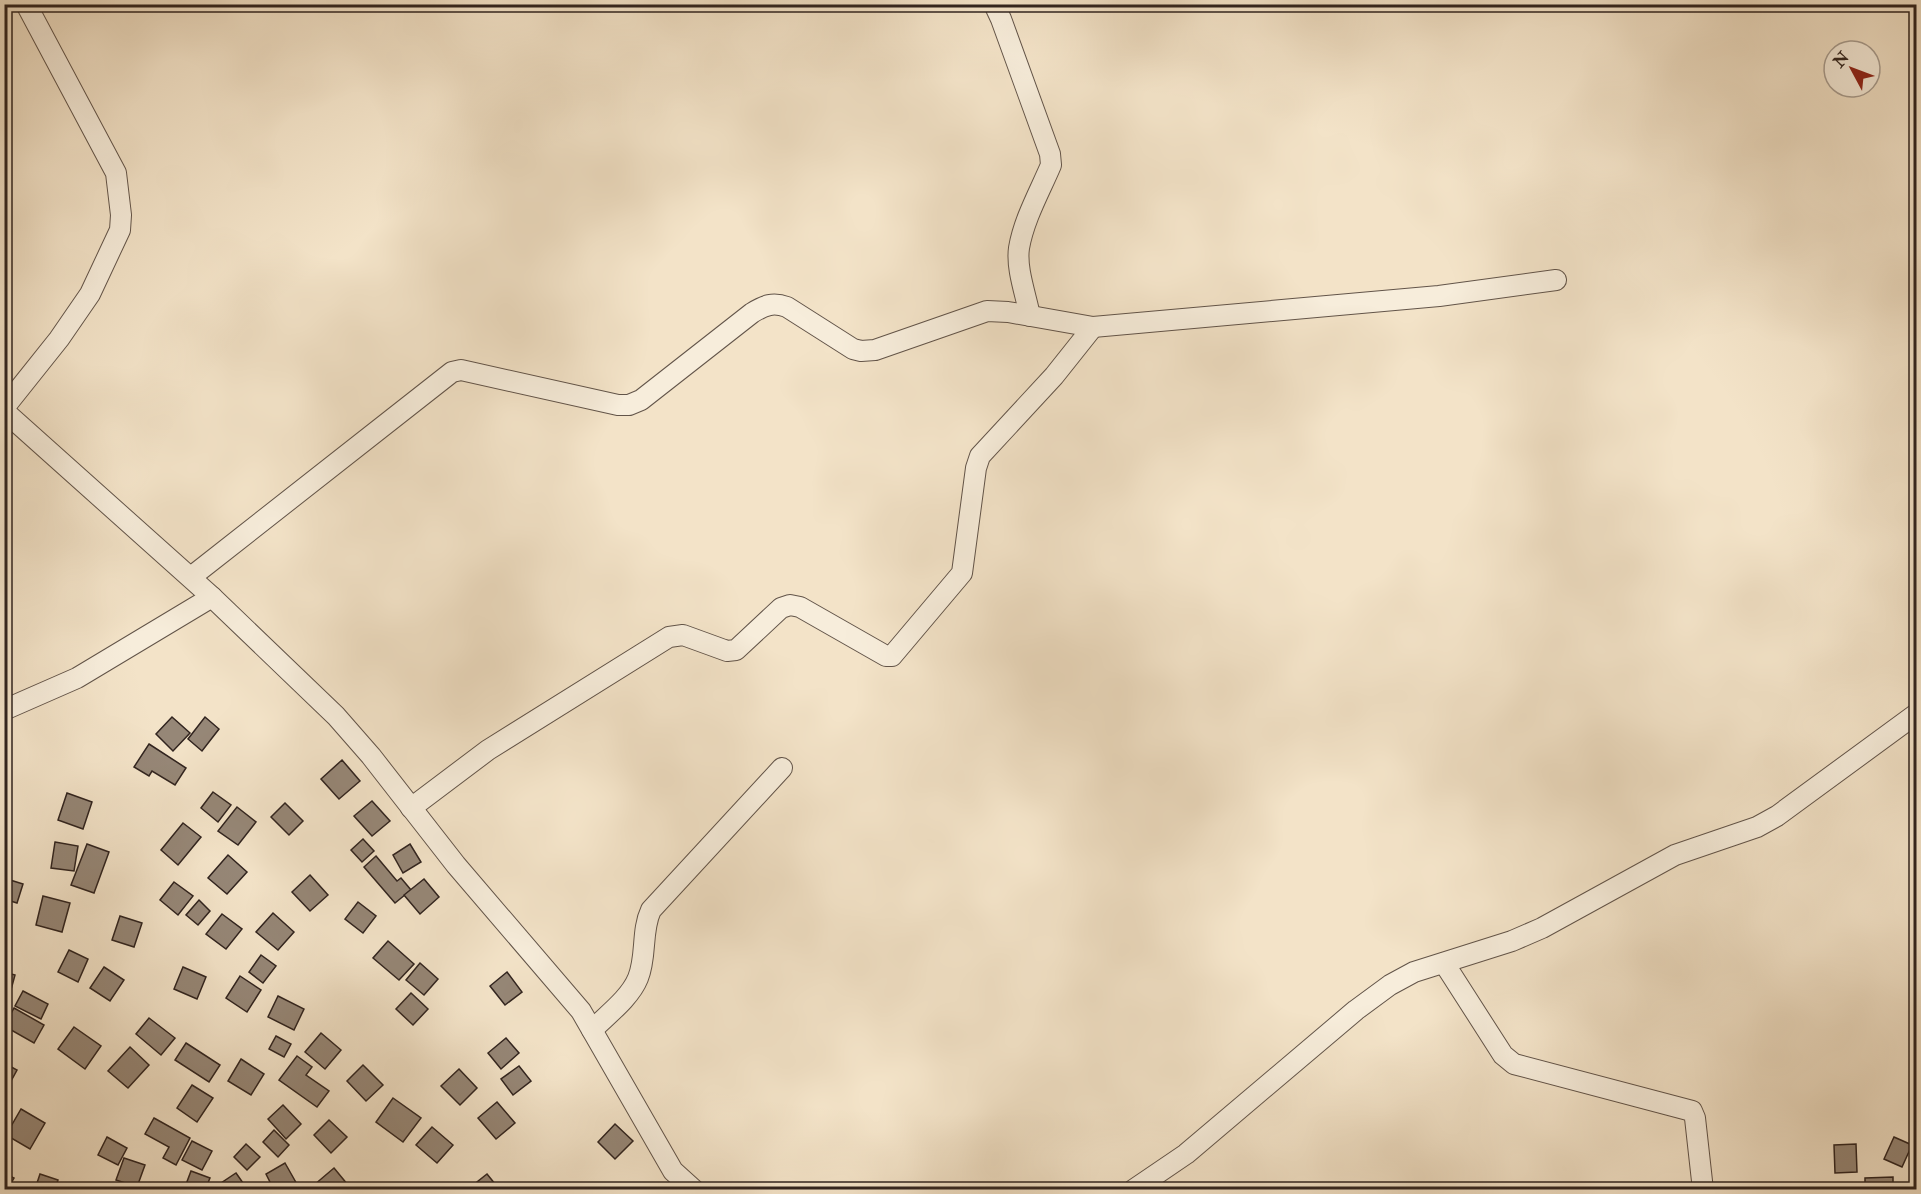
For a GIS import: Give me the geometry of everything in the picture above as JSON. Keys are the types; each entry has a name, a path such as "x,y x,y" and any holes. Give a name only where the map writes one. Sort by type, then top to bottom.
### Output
{"street":[{"path":"26,4 116,173 120,230 90,294 59,339 4,410 213,597 336,717 371,756 456,865 573,1001 673,1171 694,1190"},
{"path":"994,4 1050,154 1051,165 1024,229 1019,249 1030,316"},
{"path":"191,577 452,372 461,370 618,405 629,405 641,400 752,313 764,306 776,303 787,307 853,349 861,351 875,350 987,311 1093,327 1439,296 1556,280"},
{"path":"411,808 488,750 669,637 683,636 727,651 736,650 781,608 790,605 800,607 885,656 892,656 962,573 966,560 976,468 980,456 1054,376 1093,327"},
{"path":"4,710 77,678 213,597"},
{"path":"1133,1190 1186,1154 1390,984 1414,972 1512,941 1542,928 1675,855 1757,827 1804,797 1917,714"},
{"path":"592,1030 630,992 639,977 647,919 651,910 782,768"},
{"path":"1444,963 1503,1055 1514,1064 1685,1107 1692,1111 1695,1118 1703,1190"}],"building":[{"path":"172,717 190,733 173,751 156,734"},
{"path":"205,717 219,729 202,751 188,739"},
{"path":"149,744 186,768 175,785 152,771 149,776 134,767"},
{"path":"342,760 360,781 339,799 321,779"},
{"path":"213,792 231,805 218,822 201,808"},
{"path":"67,793 92,802 83,829 58,820"},
{"path":"372,801 390,821 372,836 354,816"},
{"path":"285,803 303,821 289,835 271,817"},
{"path":"237,807 256,822 238,845 218,831"},
{"path":"183,823 201,837 178,865 161,850"},
{"path":"363,839 374,851 362,862 351,850"},
{"path":"55,842 78,846 74,871 51,868"},
{"path":"87,844 109,852 94,893 71,885"},
{"path":"410,844 421,862 403,873 393,855"},
{"path":"228,855 247,872 227,894 208,878"},
{"path":"376,856 397,881 401,878 411,890 395,903 364,867"},
{"path":"310,875 328,895 310,911 292,892"},
{"path":"7,879 23,884 17,903 4,899"},
{"path":"424,879 439,897 420,914 404,895"},
{"path":"174,882 193,896 178,915 160,900"},
{"path":"43,896 70,903 62,932 36,925"},
{"path":"199,900 210,911 198,925 186,915"},
{"path":"358,902 376,916 363,933 345,919"},
{"path":"273,913 294,932 278,950 256,932"},
{"path":"222,914 242,929 226,949 206,934"},
{"path":"120,916 142,923 134,947 112,940"},
{"path":"388,941 414,964 399,980 373,958"},
{"path":"69,950 88,959 78,982 58,972"},
{"path":"261,955 276,966 263,983 249,972"},
{"path":"420,963 438,979 424,995 406,980"},
{"path":"104,967 124,980 110,1001 90,988"},
{"path":"183,967 206,977 197,999 174,989"},
{"path":"4,972 15,975 9,997 4,995"},
{"path":"507,972 522,992 505,1005 490,986"},
{"path":"240,976 261,990 247,1012 226,998"},
{"path":"23,991 48,1004 41,1019 15,1006"},
{"path":"411,993 428,1009 413,1025 396,1009"},
{"path":"278,996 304,1009 294,1030 268,1017"},
{"path":"14,1008 44,1025 34,1043 4,1026"},
{"path":"149,1018 175,1038 161,1055 136,1034"},
{"path":"74,1027 101,1046 85,1069 58,1049"},
{"path":"321,1033 341,1050 325,1069 305,1052"},
{"path":"276,1036 291,1044 284,1057 269,1049"},
{"path":"506,1038 519,1053 501,1069 488,1053"},
{"path":"186,1043 220,1065 209,1082 175,1060"},
{"path":"130,1047 149,1065 128,1088 108,1071"},
{"path":"297,1056 312,1067 306,1075 329,1091 317,1107 279,1080"},
{"path":"241,1059 264,1074 251,1095 228,1081"},
{"path":"4,1063 17,1070 4,1094"},
{"path":"363,1065 383,1085 366,1101 347,1081"},
{"path":"519,1066 531,1081 513,1095 501,1079"},
{"path":"459,1069 477,1088 460,1105 441,1086"},
{"path":"192,1085 213,1098 197,1122 177,1108"},
{"path":"393,1098 421,1118 403,1142 376,1122"},
{"path":"497,1102 515,1123 496,1139 478,1118"},
{"path":"283,1105 301,1124 286,1139 268,1119"},
{"path":"21,1109 45,1123 30,1149 6,1135"},
{"path":"154,1118 190,1138 176,1165 163,1158 169,1147 145,1134"},
{"path":"329,1120 347,1137 331,1153 314,1135"},
{"path":"615,1124 633,1141 615,1159 598,1142"},
{"path":"432,1127 453,1145 437,1163 416,1145"},
{"path":"274,1130 289,1145 278,1157 263,1142"},
{"path":"107,1137 127,1148 118,1165 98,1155"},
{"path":"1894,1137 1912,1145 1902,1167 1884,1159"},
{"path":"192,1141 212,1151 202,1170 182,1160"},
{"path":"246,1144 260,1157 247,1170 234,1157"},
{"path":"1856,1144 1857,1172 1835,1173 1834,1145"},
{"path":"124,1158 145,1165 137,1187 116,1180"},
{"path":"285,1163 298,1186 292,1190 274,1190 266,1174"},
{"path":"334,1168 348,1185 343,1190 318,1190 314,1185"},
{"path":"191,1171 210,1178 205,1190 191,1190 185,1187"},
{"path":"4,1173 14,1178 7,1190 4,1190"},
{"path":"236,1173 248,1190 221,1190 218,1185"},
{"path":"40,1174 58,1180 55,1190 36,1186"},
{"path":"487,1174 500,1190 475,1190 472,1186"},
{"path":"1893,1177 1893,1190 1865,1190 1865,1178"}]}
